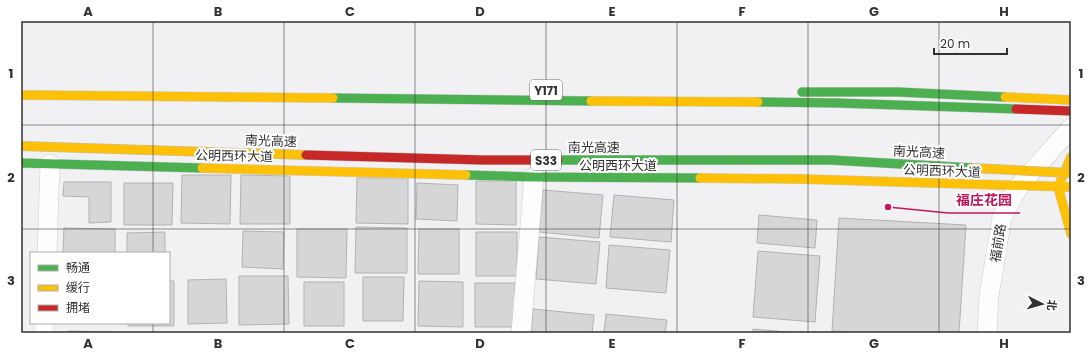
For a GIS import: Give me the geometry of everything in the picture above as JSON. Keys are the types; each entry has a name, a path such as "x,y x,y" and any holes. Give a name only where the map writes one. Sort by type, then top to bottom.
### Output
{"main road":[{"path":"21,86 93,87"},
{"path":"794,92 898,92 1071,100"},
{"path":"21,95 837,103 1071,111"},
{"name":"南光高速","path":"21,146 483,160 831,160 1071,173"},
{"path":"1071,157 1058,187 1071,234"},
{"name":"公明西环大道","path":"21,163 534,177 801,179 1071,187"}],"street":[{"name":"福前路","path":"987,333 990,296 1002,217 1019,186 1071,128"},
{"path":"47,252 50,164"},
{"path":"521,333 534,177"}],"building":[{"path":"182,175 231,175 230,224 181,223"},
{"path":"241,175 290,176 290,224 240,224"},
{"path":"357,178 408,178 408,224 356,223"},
{"path":"476,181 516,181 516,225 476,224"},
{"path":"64,182 111,182 111,222 89,223 89,197 63,196"},
{"path":"124,183 173,183 172,225 124,225"},
{"path":"417,183 458,185 457,221 416,219"},
{"path":"543,190 603,195 599,238 539,232"},
{"path":"614,195 674,200 671,242 610,237"},
{"path":"759,215 817,220 815,248 757,243"},
{"path":"839,218 966,225 959,333 861,333 832,331"},
{"path":"356,227 407,228 407,273 355,273"},
{"path":"64,228 115,229 115,252 63,252"},
{"path":"297,229 347,229 346,278 297,277"},
{"path":"419,229 459,229 459,274 418,274"},
{"path":"243,231 284,232 283,269 242,267"},
{"path":"165,232 165,252 127,252 127,233"},
{"path":"476,232 517,232 517,276 476,276"},
{"path":"539,237 600,242 596,284 536,279"},
{"path":"609,245 670,250 666,293 606,288"},
{"path":"758,251 820,256 815,322 753,317"},
{"path":"239,276 288,276 289,324 239,325"},
{"path":"363,277 404,277 403,321 363,321"},
{"path":"226,279 227,323 188,324 188,280"},
{"path":"170,281 174,281 174,326 128,326 128,324 170,324"},
{"path":"419,281 463,282 463,327 418,326"},
{"path":"304,282 344,282 344,326 304,326"},
{"path":"475,283 515,283 515,327 475,327"},
{"path":"533,309 594,315 592,333 531,333"},
{"path":"606,314 667,320 665,333 604,333"},
{"path":"753,329 799,333 753,333"},
{"path":"69,331 111,332 111,333 68,333"}],"traffic: fast":[{"path":"802,92 898,92 1005,97"},
{"path":"333,98 591,101"},
{"path":"758,102 1016,109"},
{"path":"558,160 831,160 972,168"},
{"path":"21,163 202,168"},
{"path":"466,175 700,178"}],"traffic: slow":[{"path":"21,95 333,98"},
{"path":"1005,97 1071,100"},
{"path":"591,101 758,102"},
{"path":"21,146 306,155"},
{"path":"1071,157 1058,187 1071,234"},
{"path":"202,168 466,175"},
{"path":"972,168 1071,173"},
{"path":"700,178 801,179 1071,187"}],"traffic: jam":[{"path":"1016,109 1071,111"},
{"path":"306,155 483,160 558,160"}],"place":[{"name":"福庄花园","path":"888,207"}]}
